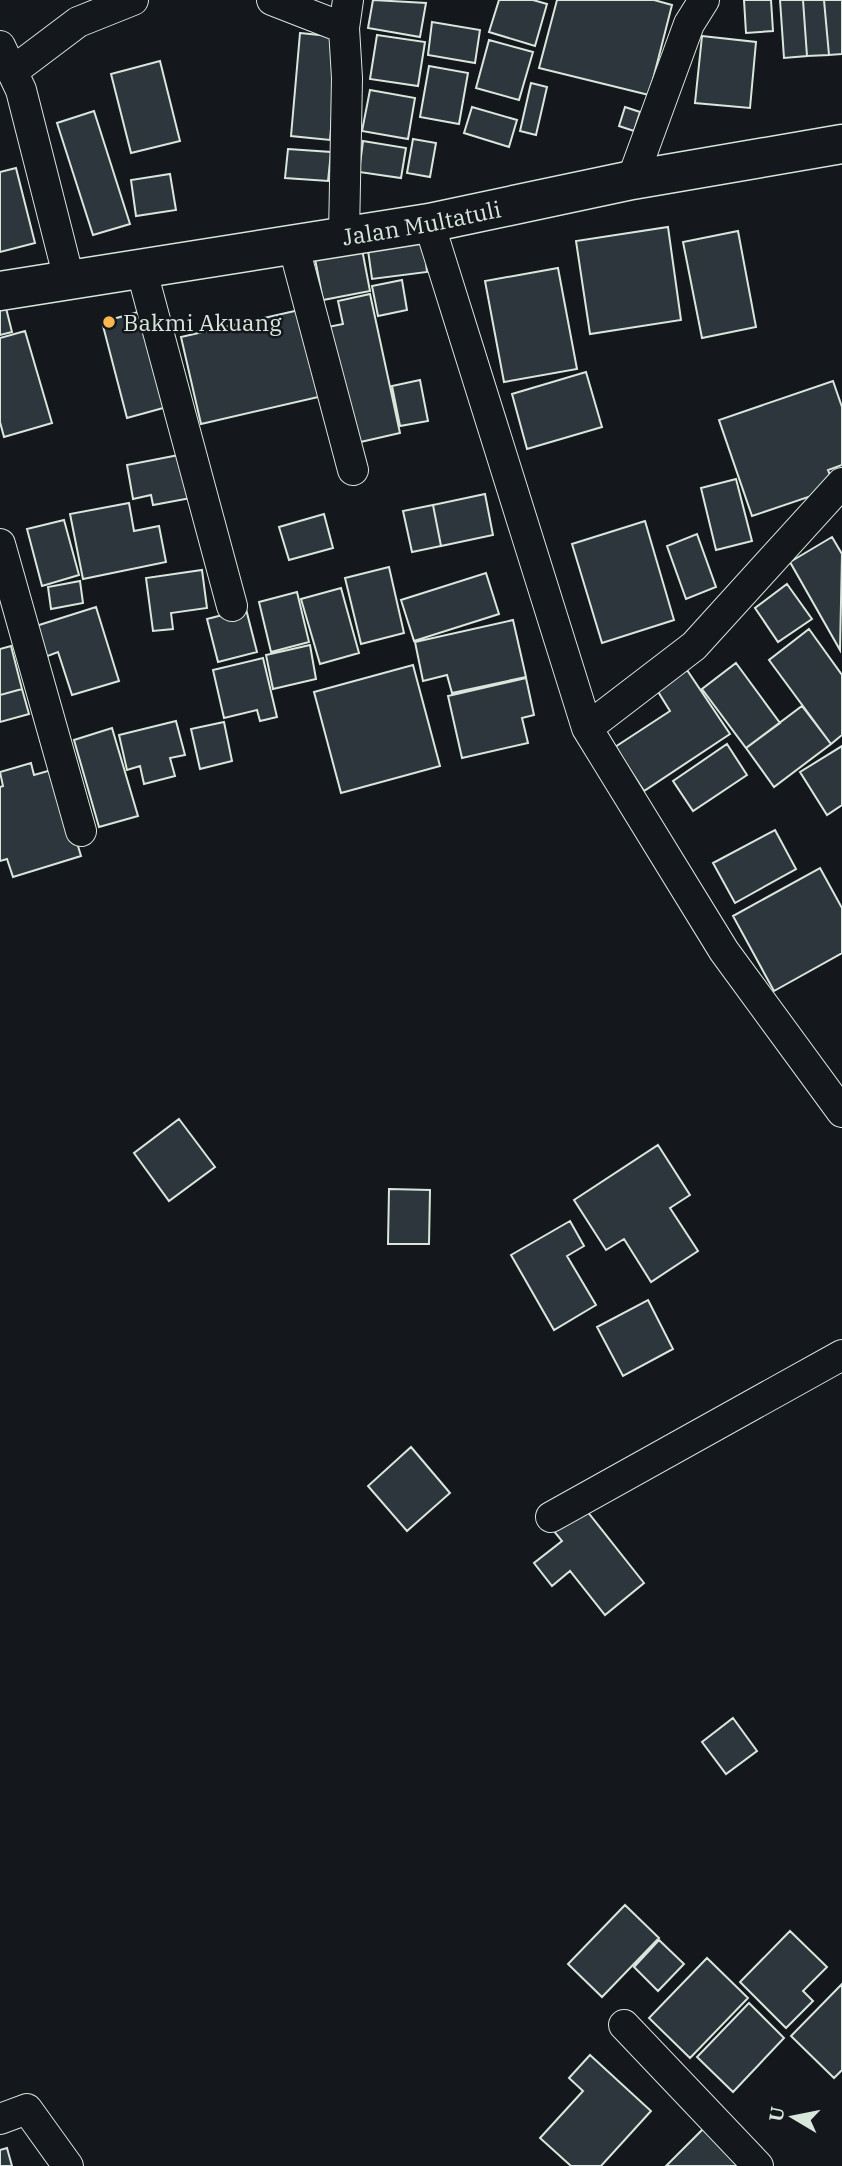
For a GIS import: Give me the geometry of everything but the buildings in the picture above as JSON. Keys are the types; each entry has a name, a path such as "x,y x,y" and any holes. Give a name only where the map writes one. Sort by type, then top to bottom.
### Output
{"main road":[{"name":"Jalan Multatuli","path":"0,291 429,223 632,180 842,144"}],"street":[{"path":"69,279 7,59 78,22 134,0"},
{"path":"272,0 346,14 344,235"},
{"path":"632,180 689,24 704,0"},
{"path":"429,223 587,728 724,951 842,1112"},
{"path":"293,244 353,470"},
{"path":"141,268 232,606"},
{"path":"587,728 694,646 842,483"},
{"path":"0,544 81,831"},
{"path":"551,1517 842,1355"},
{"path":"624,2025 758,2166"},
{"path":"0,2119 27,2109 68,2166"}],"place":[{"name":"Bakmi Akuang","path":"109,322"}]}
